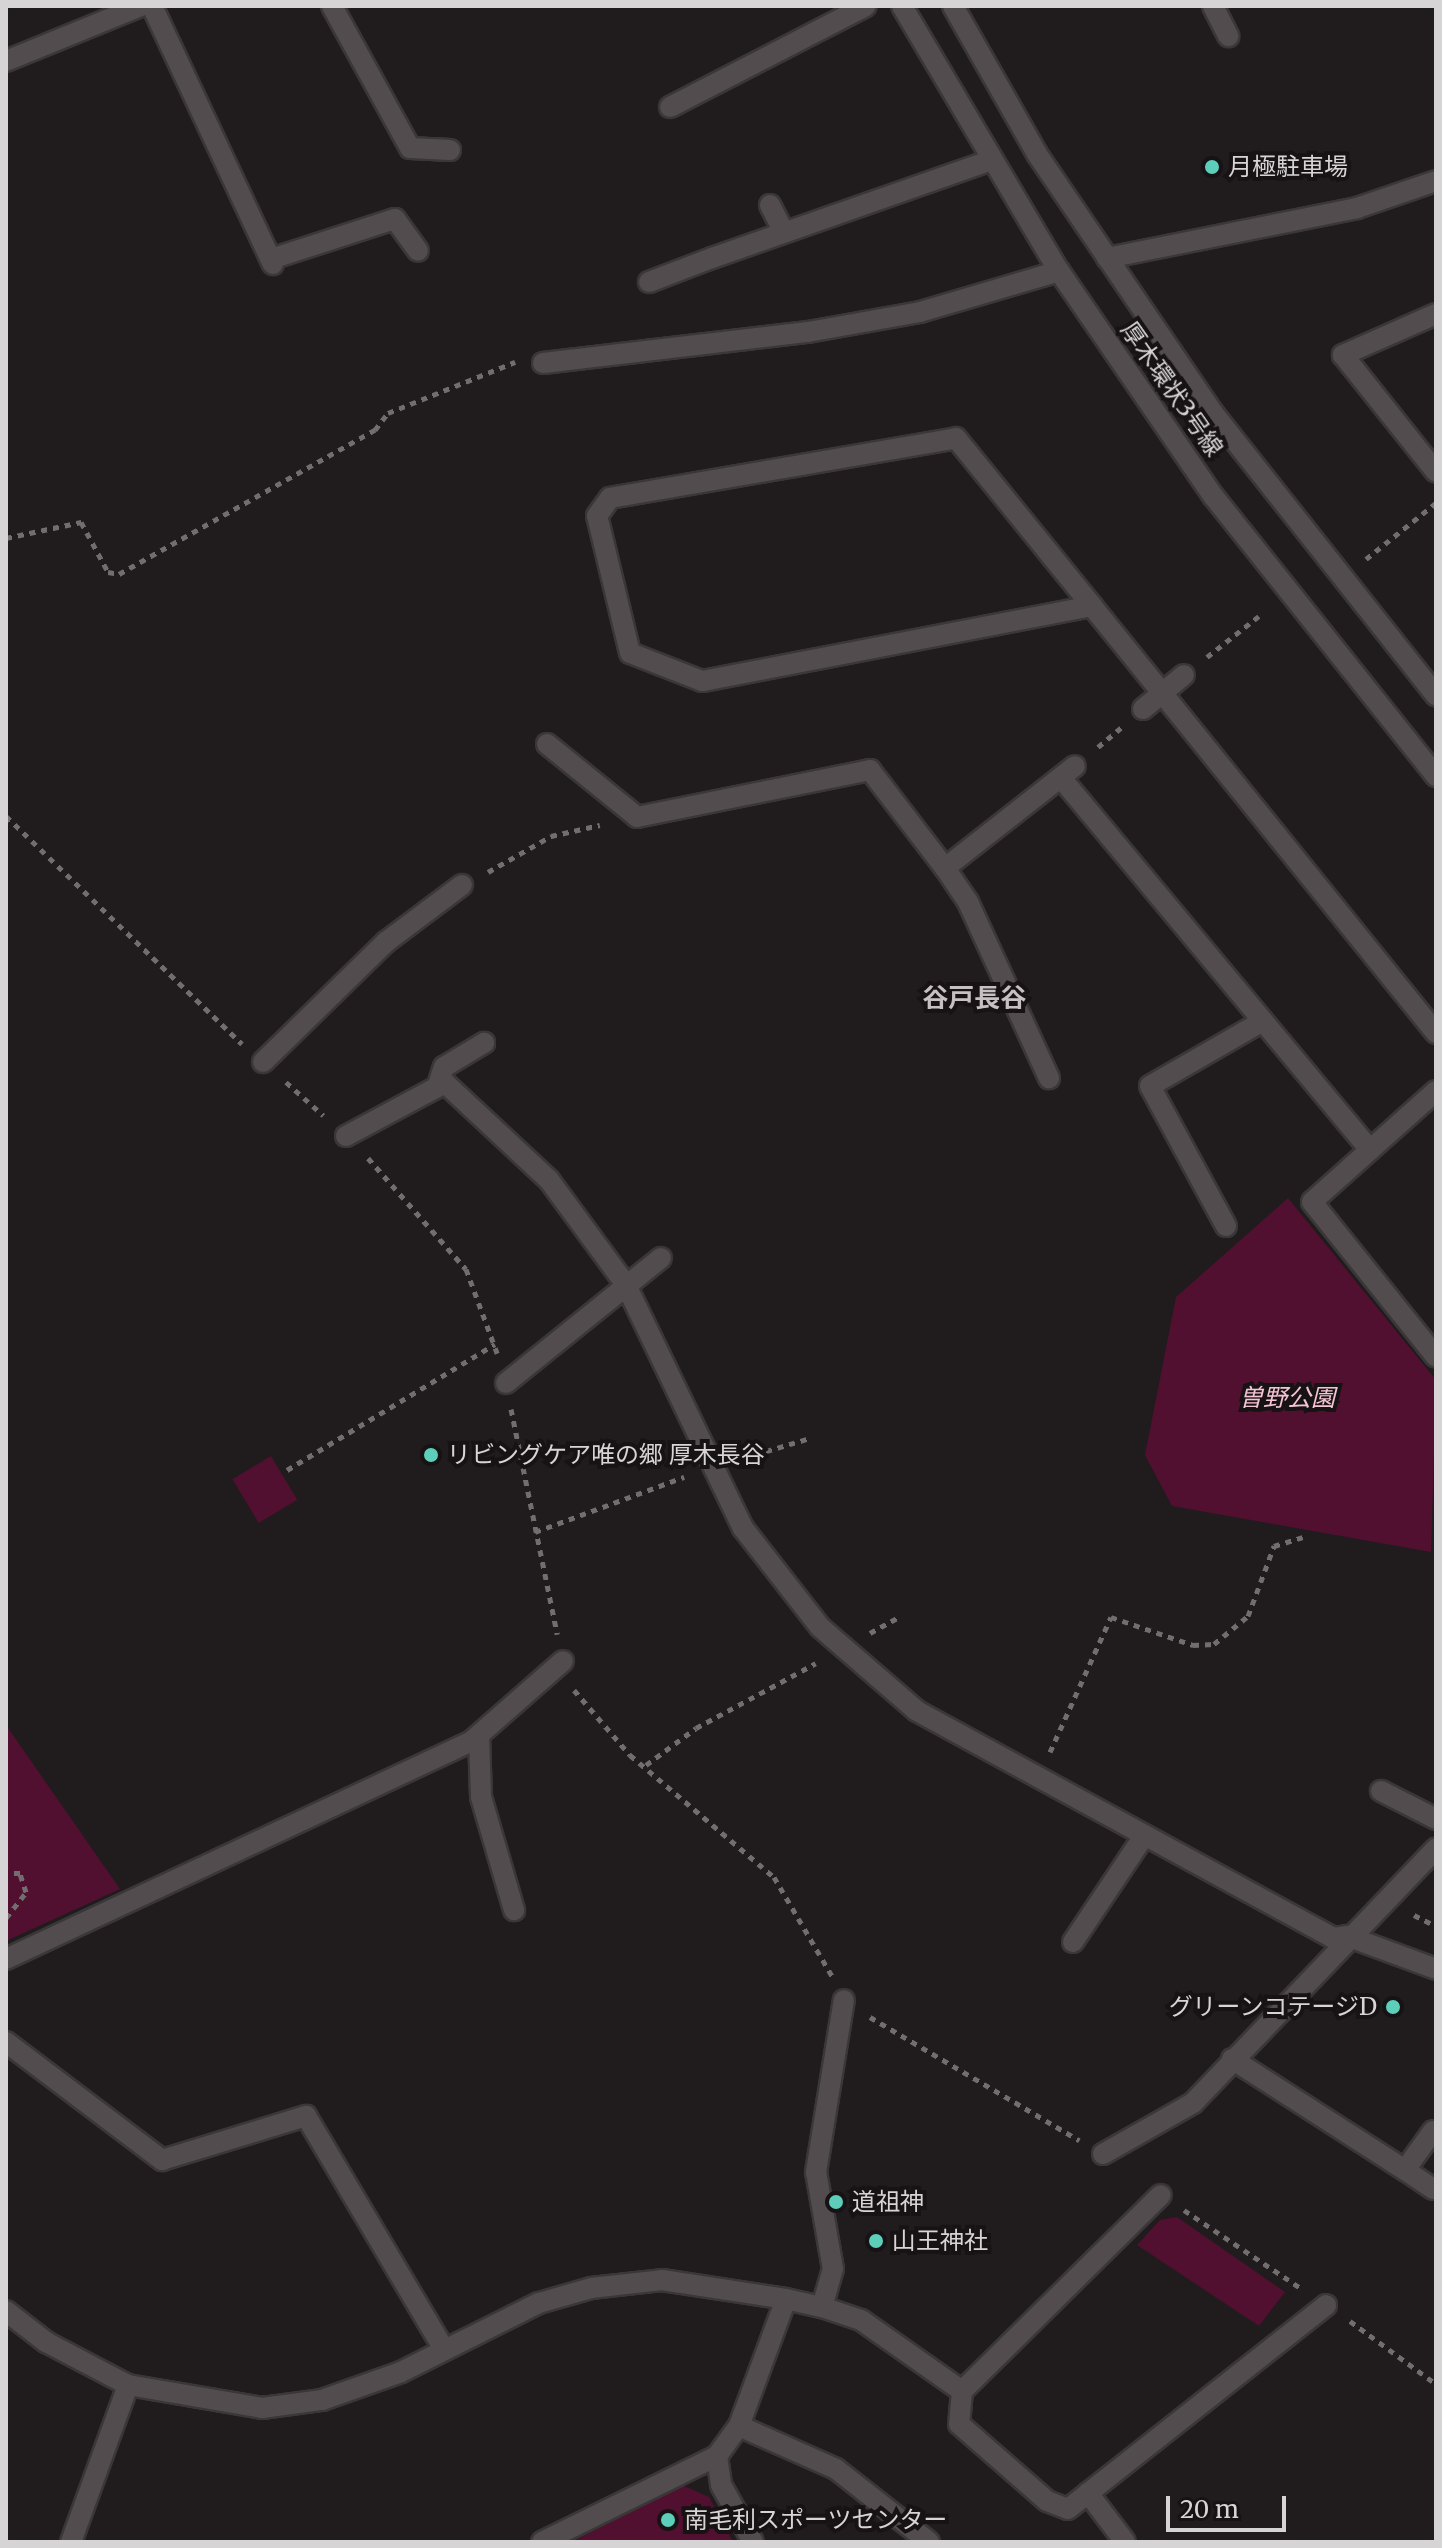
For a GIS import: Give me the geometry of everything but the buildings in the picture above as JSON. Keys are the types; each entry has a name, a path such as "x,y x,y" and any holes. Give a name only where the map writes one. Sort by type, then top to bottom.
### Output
{"street":[{"path":"6,61 141,6"},
{"path":"152,6 272,261 395,219 418,251"},
{"path":"332,6 410,148 450,150"},
{"path":"670,107 866,6"},
{"name":"厚木環状3号線","path":"902,6 989,161 1059,271 1214,497 1436,776"},
{"name":"厚木環状3号線","path":"953,6 1107,258 1213,413 1436,695"},
{"path":"1215,7 1228,36"},
{"path":"649,282 783,231 989,161"},
{"path":"1107,258 1357,208 1436,181"},
{"path":"770,205 783,231"},
{"path":"543,363 808,332 920,312 1059,271"},
{"path":"1436,314 1343,355 1436,472"},
{"path":"1092,606 702,681 630,653 597,516 610,498 956,438 1092,606 1161,694 1436,1033"},
{"path":"1143,709 1184,675"},
{"path":"547,744 637,817 870,770 968,902 1049,1078"},
{"path":"945,868 1068,773 1263,1021 1368,1148"},
{"path":"263,1062 386,942 462,885"},
{"path":"1226,1226 1150,1086 1263,1021"},
{"path":"438,1085 444,1067 484,1043"},
{"path":"346,1136 445,1083 549,1180 626,1285 743,1528 844,1647 917,1711 1333,1938 1347,1936 1436,1969"},
{"path":"1436,1091 1368,1148 1312,1202 1436,1357"},
{"path":"506,1383 661,1258"},
{"path":"6,1959 479,1736 563,1661"},
{"path":"479,1736 481,1797 514,1910"},
{"path":"1381,1791 1436,1819"},
{"path":"1073,1942 1144,1836"},
{"path":"1103,2154 1193,2103 1347,1936 1436,1849"},
{"path":"822,2307 833,2269 816,2172 844,2000"},
{"path":"6,2042 162,2160 306,2116 444,2349"},
{"path":"1232,2059 1433,2189"},
{"path":"1405,2170 1433,2131"},
{"path":"1161,2195 962,2391 959,2424 1047,2501 1068,2509 1326,2305"},
{"path":"6,2311 46,2342 128,2385 262,2408 322,2400 444,2349 539,2303 591,2288 677,2280 786,2299 861,2320 962,2391"},
{"path":"542,2542 717,2456 739,2426 786,2299"},
{"path":"71,2542 128,2385"},
{"path":"739,2426 836,2469 929,2542"},
{"path":"717,2456 721,2485 753,2542"},
{"path":"1088,2493 1125,2542"}],"path":[{"path":"6,538 81,522 108,572 119,574 375,430 388,413 497,364 543,363"},
{"path":"1362,563 1436,503"},
{"path":"1184,675 1259,616"},
{"path":"1068,773 1143,709"},
{"path":"6,816 263,1062 346,1136 423,1212 466,1269 495,1344 506,1383 563,1661 574,1690 646,1765 774,1877 844,2000 1103,2154"},
{"path":"505,863 551,836 605,824"},
{"path":"287,1470 495,1344"},
{"path":"535,1532 714,1466 807,1439"},
{"path":"1038,1778 1111,1617 1193,1645 1214,1644 1248,1616 1274,1546 1303,1537"},
{"path":"646,1765 696,1728 897,1618"},
{"path":"6,1918 26,1892 20,1873 7,1873"},
{"path":"1161,2195 1326,2305 1436,2384"}],"green space":[{"name":"曽野公園","path":"1288,1198 1436,1380 1431,1552 1172,1506 1145,1455 1176,1297"},
{"path":"271,1456 297,1500 259,1523 232,1479"},
{"path":"6,1725 120,1889 6,1941"},
{"path":"1177,2217 1285,2292 1259,2326 1137,2245 1160,2220"},
{"name":"南毛利スポーツセンター","path":"682,2485 709,2497 733,2542 572,2542"}],"place":[{"name":"月極駐車場","path":"1212,167"},
{"name":"リビングケア唯の郷 厚木長谷","path":"431,1455"},
{"name":"グリーンコテージD","path":"1393,2007"},
{"name":"道祖神","path":"836,2202"},
{"name":"山王神社","path":"876,2241"},
{"name":"南毛利スポーツセンター","path":"668,2520"}],"district":[{"name":"谷戸長谷","path":"974,998"}]}
